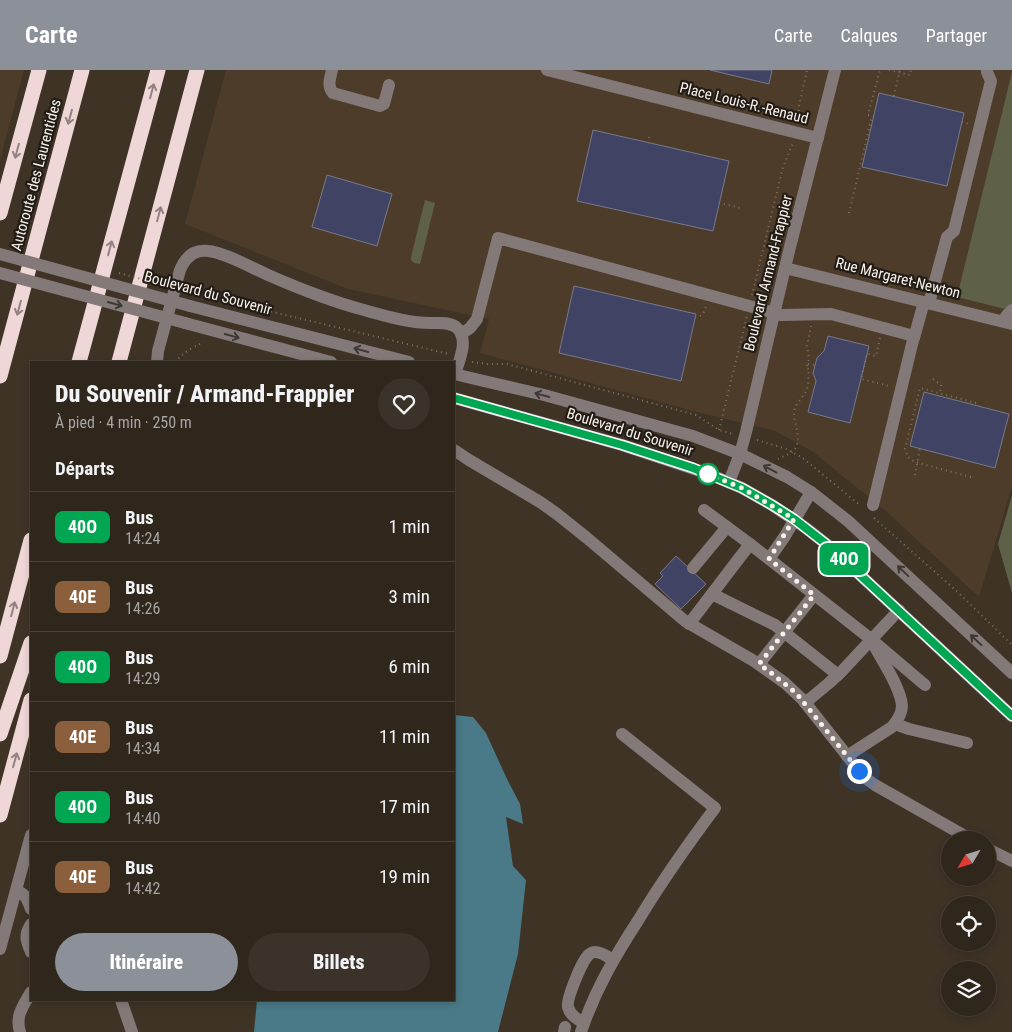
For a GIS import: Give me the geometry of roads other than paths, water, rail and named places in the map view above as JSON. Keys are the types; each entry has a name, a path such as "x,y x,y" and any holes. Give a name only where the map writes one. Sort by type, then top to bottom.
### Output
{"highway":[{"path":"0,214 38,70"},
{"name":"Autoroute des Laurentides","path":"0,376 82,70"},
{"path":"79,361 158,70"},
{"path":"119,361 197,70"},
{"path":"1,649 30,544"},
{"path":"0,734 30,646"},
{"path":"0,815 30,704"}],"street":[{"path":"332,70 328,84 333,93 380,106 384,104 389,85"},
{"name":"Place Louis-R.-Renaud","path":"547,70 818,138"},
{"name":"Boulevard Armand-Frappier","path":"729,482 740,454 835,70"},
{"path":"868,509 914,338 946,237 954,231 991,82 986,72 987,70"},
{"path":"461,334 470,328 476,319 498,238 781,315 831,314 914,336 914,338"},
{"path":"157,361 158,351 180,270 189,255 201,250 223,255 330,300 394,318 452,325 458,328 463,343 455,374"},
{"name":"Boulevard du Souvenir","path":"0,254 190,306 404,361"},
{"name":"Rue Margaret-Newton","path":"785,268 1007,322"},
{"path":"0,273 327,361"},
{"path":"1007,322 1007,315 1012,310"},
{"name":"Boulevard du Souvenir","path":"455,374 544,395 693,436 740,454 787,478 811,492 867,537 1012,673"},
{"name":"Boulevard du Souvenir","path":"455,398 631,448 693,468 729,482 766,501 794,519 830,547 1012,716"},
{"path":"456,454 540,502 588,538 689,624 759,664 785,683 805,703 864,777 956,831"},
{"path":"769,559 811,492"},
{"path":"704,510 872,640 925,685"},
{"path":"693,568 727,527"},
{"path":"689,624 750,544"},
{"path":"712,594 768,621 838,675"},
{"path":"759,664 814,595"},
{"path":"805,703 838,675 899,610"},
{"path":"847,756 895,724 902,711 900,697 872,640"},
{"path":"895,724 908,729 967,743"},
{"path":"613,960 596,952 591,953 583,962 568,1000 568,1006 583,1028 600,985 613,960 654,894 715,808 622,734"},
{"path":"0,949 30,839"},
{"path":"996,853 1012,861"},
{"path":"16,891 25,896 30,907"},
{"path":"30,926 26,936 30,950"},
{"path":"20,1032 18,1019 30,994"},
{"path":"121,1001 132,1032"}],"water":[{"path":"455,715 473,717 486,733 520,804 523,824 506,817 513,866 526,880 518,954 498,1032 254,1032 257,1001 455,1001"}]}
